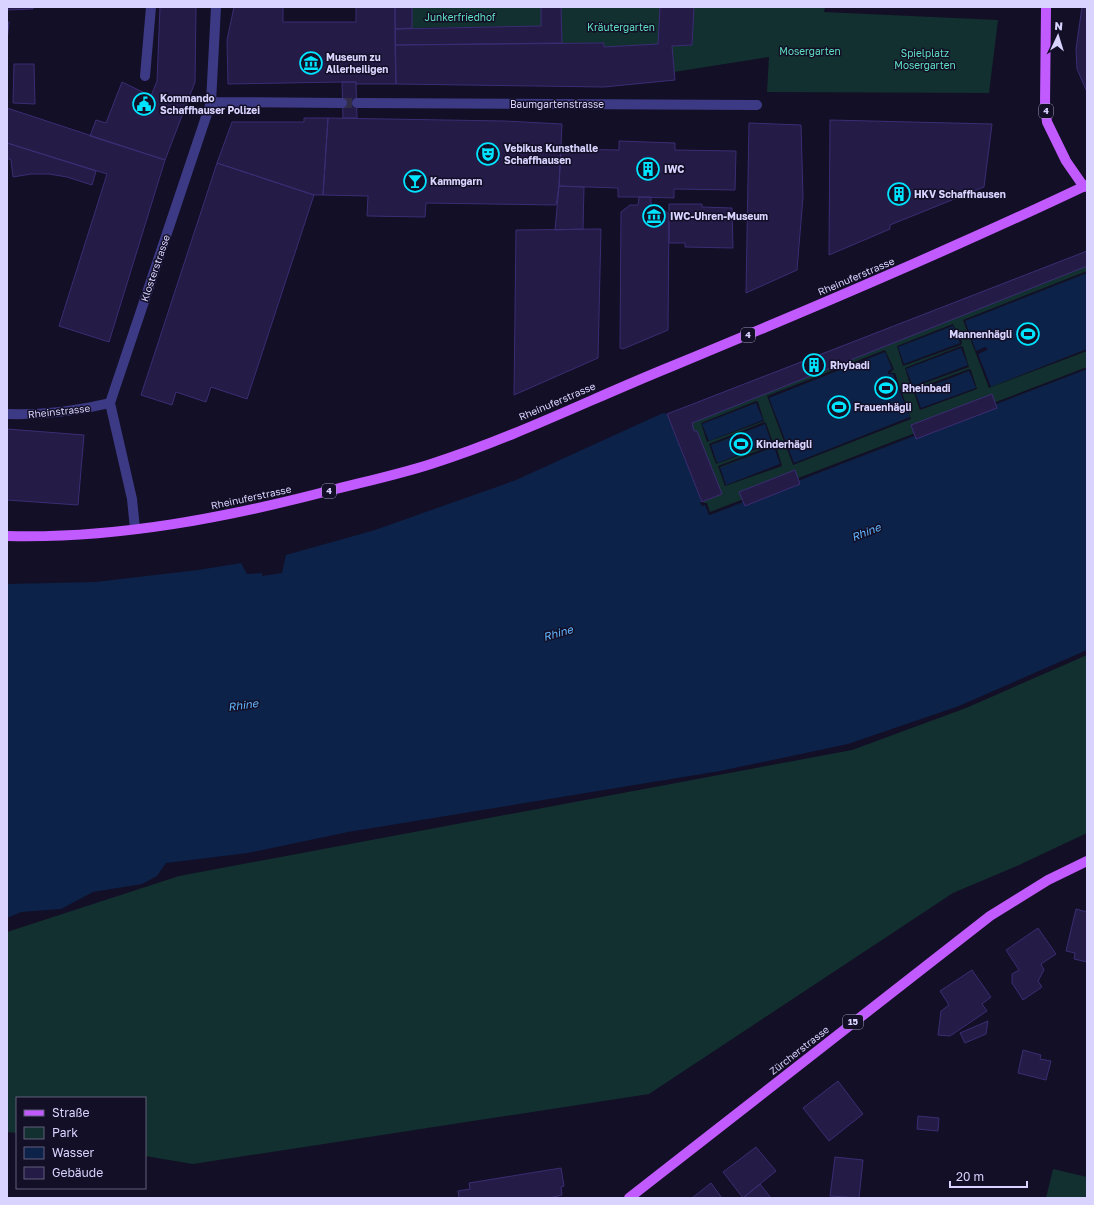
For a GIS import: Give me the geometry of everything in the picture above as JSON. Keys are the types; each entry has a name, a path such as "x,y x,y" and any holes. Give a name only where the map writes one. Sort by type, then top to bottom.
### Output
{"main road":[{"name":"4","path":"1046,7 1045,105 1047,122 1066,161 1085,186"},
{"name":"Rheinuferstrasse","path":"7,536 76,535 135,529 209,518 287,502 431,464 516,432 756,332 1005,225 1085,186"},
{"name":"Zürcherstrasse","path":"629,1198 990,916 1048,880 1087,861"}],"street":[{"path":"145,76 151,7"},
{"name":"Klosterstrasse","path":"110,403 211,102 216,7"},
{"path":"211,102 342,102"},
{"name":"Baumgartenstrasse","path":"357,103 757,106"},
{"path":"110,403 132,498 135,529"},
{"name":"Rheinstrasse","path":"7,414 60,412 90,408 110,403"}],"green space":[{"name":"Junkerfriedhof","path":"412,7 541,7 541,26 412,28"},
{"name":"Kräutergarten","path":"561,7 660,7 658,44 604,47 603,43 562,43"},
{"name":"Mosergarten","path":"694,7 825,7 824,12 998,20 989,93 767,92 769,57 674,72 672,46 692,44"},
{"name":"Rheinbadi","path":"1087,251 1087,369 709,515 667,414"},
{"path":"1087,655 1087,833 1019,865 953,893 649,1094 193,1164 146,1156 146,1097 16,1097 16,1133 7,1132 7,932 179,876 852,750 966,708"},
{"path":"1053,1169 1087,1177 1087,1198 1046,1198"}],"water":[{"name":"Mannenhägli","path":"1087,273 1087,349 990,387 977,353 987,348 976,351 965,321"},
{"path":"953,326 960,343 904,364 898,347"},
{"path":"961,348 968,365 913,386 906,369"},
{"name":"Frauenhägli","path":"885,352 892,369 888,373 893,374 910,417 794,463 769,398"},
{"name":"Rhine","path":"1087,369 1087,650 959,706 848,744 720,771 348,832 248,853 166,863 157,876 142,884 93,892 61,909 21,912 7,918 7,584 95,582 198,570 241,563 247,574 262,573 262,576 282,573 286,555 375,530 516,480 663,413 667,414 702,502 700,503 705,504 710,515"},
{"path":"970,371 976,388 921,409 915,392"},
{"name":"Kinderhägli","path":"757,403 763,420 709,441 702,424"},
{"name":"Kinderhägli","path":"765,424 771,442 718,463 710,446"},
{"name":"Kinderhägli","path":"774,447 781,464 726,485 720,468"}],"pier":[{"path":"1087,271 1087,273 965,321 976,351 985,347 987,348 987,350 978,354 991,387 1087,349 1087,351 989,388 963,320"},
{"path":"953,324 962,342 961,345 903,366 897,346","holes":["953,326 960,343 904,364 898,347"]},
{"path":"961,346 963,347 969,367 911,388 905,368","holes":["961,348 968,365 913,386 906,369"]},
{"path":"885,350 894,369 890,373 895,373 911,419 793,465 767,396","holes":["885,352 892,369 888,371 888,374 893,374 910,417 794,463 769,398"]},
{"path":"1087,367 1087,369 709,515 705,505 702,506 700,503 702,502 667,414 669,413 704,503 707,503 710,512"},
{"path":"969,369 971,370 977,389 920,410 913,390","holes":["969,371 976,388 921,408 915,392"]},
{"path":"756,401 758,402 764,421 707,442 701,423","holes":["756,403 763,420 709,441 702,424"]},
{"path":"764,422 766,423 773,443 716,464 709,444","holes":["765,424 771,442 717,463 711,445"]},
{"path":"773,445 776,446 782,466 725,486 718,466","holes":["774,447 780,464 726,485 720,467"]}],"building":[{"path":"7,7 33,7 33,9 7,10"},
{"path":"160,7 196,7 195,82 165,160 90,136 96,120 106,123 122,82 151,96 157,81"},
{"name":"Museum zu Allerheiligen","path":"234,7 283,7 283,22 356,22 356,7 395,7 396,84 356,84 356,82 342,82 228,84 227,40"},
{"path":"395,7 412,7 412,28 395,29"},
{"path":"541,7 561,7 562,43 395,45 395,29 541,26"},
{"path":"660,7 694,7 692,45 672,46 675,80 604,87 396,84 395,45 604,43 604,47 658,44"},
{"path":"1082,7 1087,7 1087,92 1077,69 1076,49"},
{"path":"7,21 9,22 7,41"},
{"path":"14,64 34,64 35,104 13,103"},
{"path":"342,82 356,82 357,118 343,118"},
{"path":"7,108 165,160 109,342 59,326 107,174 7,143"},
{"path":"304,118 328,118 323,195 314,195 217,163 232,122 304,122"},
{"path":"328,118 504,121 562,124 559,186 556,205 426,203 425,217 367,216 368,196 323,195"},
{"name":"HKV Schaffhausen","path":"830,120 992,124 984,187 890,225 890,229 829,255"},
{"path":"749,123 801,125 803,197 797,270 746,293"},
{"name":"IWC","path":"619,141 675,143 675,150 736,151 735,190 674,189 674,198 618,197 618,188 559,186 561,149 619,150"},
{"path":"7,143 96,171 92,185 67,177 49,174 31,174 13,177 11,160 7,158"},
{"path":"217,163 314,195 247,399 211,387 206,402 176,392 172,405 141,395"},
{"path":"559,186 584,187 583,229 555,230"},
{"name":"IWC","path":"639,197 651,197 651,206 659,206 669,214 668,330 623,349 620,348 621,212 630,205 638,205"},
{"path":"669,204 702,204 702,207 732,208 733,248 685,247 685,243 669,243"},
{"path":"601,229 598,358 514,395 516,230"},
{"name":"Rhybadi","path":"1087,251 1087,266 692,423 694,431 697,431 722,494 702,502 667,414"},
{"path":"992,394 997,408 916,439 911,425"},
{"path":"7,429 84,435 78,505 7,500"},
{"path":"795,470 800,484 745,506 739,492"},
{"path":"1076,909 1087,912 1087,962 1074,959 1075,953 1066,951"},
{"path":"1038,928 1056,954 1041,964 1044,970 1038,981 1042,987 1023,1000 1012,983 1012,974 1019,970 1006,950"},
{"path":"972,970 991,997 982,1004 987,1011 950,1036 938,1035 941,1011 949,1005 940,991"},
{"path":"988,1021 986,1034 965,1043 960,1033"},
{"path":"1023,1050 1041,1055 1040,1059 1051,1061 1046,1080 1018,1073"},
{"path":"838,1081 863,1114 829,1141 803,1108"},
{"path":"918,1116 939,1118 938,1131 917,1129"},
{"path":"756,1147 776,1171 743,1198 723,1172"},
{"path":"835,1157 863,1160 859,1198 830,1196"},
{"path":"561,1168 564,1186 561,1187 562,1195 549,1198 459,1198 458,1191 470,1189 469,1183"},
{"path":"711,1183 722,1198 692,1198"},
{"path":"760,1184 771,1198 743,1198"}],"tunnel":[{"path":"342,103 357,103"}],"place":[{"name":"Museum zu Allerheiligen","path":"311,63"},
{"name":"Kommando Schaffhauser Polizei","path":"144,104"},
{"name":"Vebikus Kunsthalle Schaffhausen","path":"488,154"},
{"name":"IWC","path":"648,169"},
{"name":"Kammgarn","path":"415,181"},
{"name":"HKV Schaffhausen","path":"899,194"},
{"name":"IWC-Uhren-Museum","path":"654,216"},
{"name":"Mannenhägli","path":"1028,334"},
{"name":"Rhybadi","path":"814,365"},
{"name":"Rheinbadi","path":"886,388"},
{"name":"Frauenhägli","path":"839,407"},
{"name":"Kinderhägli","path":"741,444"}],"park label":[{"name":"Spielplatz Mosergarten","path":"925,58"}]}
